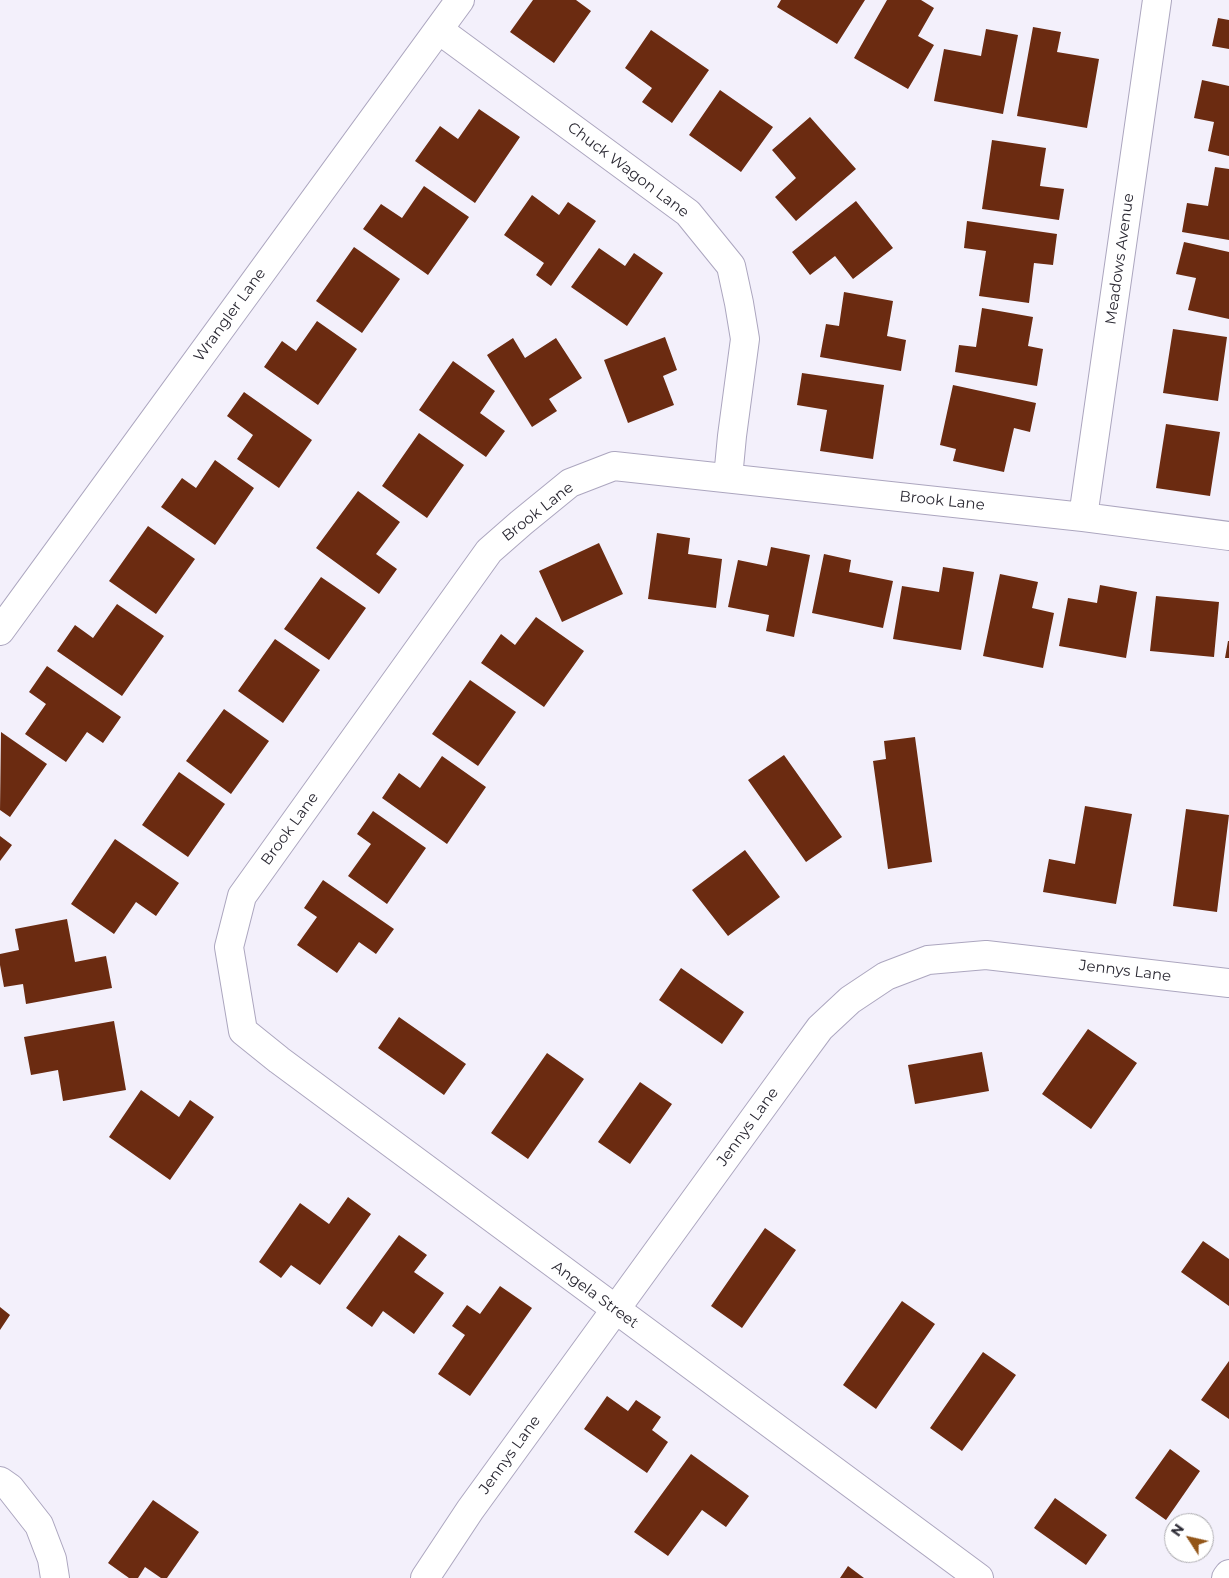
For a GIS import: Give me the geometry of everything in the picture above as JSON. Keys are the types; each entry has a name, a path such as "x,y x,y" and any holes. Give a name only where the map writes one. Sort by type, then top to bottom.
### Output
{"street":[{"name":"Wrangler Lane","path":"0,631 460,0"},
{"name":"Meadows Avenue","path":"1083,517 1157,0"},
{"name":"Chuck Wagon Lane","path":"439,30 688,213 731,266 745,339 728,478"},
{"name":"Brook Lane","path":"236,995 229,947 242,896 489,551 570,483 614,466 1083,517 1229,536"},
{"name":"Jennys Lane","path":"424,1578 470,1510 820,1028 850,1000 886,976 928,960 986,955 1229,983"},
{"name":"Angela Street","path":"236,995 243,1031 287,1066 979,1578"},
{"path":"0,1481 10,1488 39,1525 52,1559 55,1578"},
{"path":"1226,1578 1229,1574"}],"building":[{"path":"533,0 576,0 591,11 554,63 510,32"},
{"path":"781,0 865,0 837,44 777,7"},
{"path":"887,0 921,0 934,8 918,36 934,45 908,89 854,58"},
{"path":"1218,18 1229,20 1229,49 1212,46"},
{"path":"1033,27 1061,32 1057,52 1099,59 1087,128 1017,116"},
{"path":"986,29 1018,35 1003,114 934,101 944,49 981,56"},
{"path":"651,30 709,70 672,123 642,102 652,88 625,68"},
{"path":"1202,80 1229,86 1229,156 1208,151 1214,122 1194,118"},
{"path":"720,90 773,127 741,172 689,135"},
{"path":"479,109 520,137 475,203 415,161 440,126 458,139"},
{"path":"810,117 856,169 796,221 775,197 796,178 772,150"},
{"path":"992,140 1046,148 1040,186 1064,189 1059,220 982,209"},
{"path":"1215,167 1229,169 1229,240 1182,232 1187,203 1208,206"},
{"path":"424,186 469,217 428,275 363,229 381,204 402,218"},
{"path":"532,195 559,215 568,202 596,221 551,286 536,275 544,263 504,235"},
{"path":"856,201 893,248 853,279 835,256 810,275 792,252"},
{"path":"967,221 1057,234 1053,265 1034,263 1029,303 979,296 986,251 964,248"},
{"path":"1184,242 1229,252 1229,319 1188,310 1196,278 1176,274"},
{"path":"354,247 400,279 362,333 316,301"},
{"path":"599,248 625,266 634,253 663,273 627,326 571,287"},
{"path":"844,292 893,301 887,336 906,340 901,371 820,357 826,324 839,326"},
{"path":"982,308 1033,317 1028,346 1043,349 1037,386 955,372 959,345 976,347"},
{"path":"317,321 357,349 318,405 264,367 282,341 296,351"},
{"path":"1173,329 1227,337 1218,401 1163,393"},
{"path":"665,337 677,370 663,376 674,405 628,423 604,360"},
{"path":"513,338 525,358 556,338 582,378 549,399 557,411 532,427 487,355"},
{"path":"453,361 495,391 480,413 505,431 486,457 419,410"},
{"path":"802,373 884,385 873,459 820,451 827,410 797,405"},
{"path":"953,385 1036,403 1030,432 1014,428 1004,472 953,461 956,449 940,445"},
{"path":"244,392 312,440 279,488 237,459 253,435 227,416"},
{"path":"1166,424 1220,432 1210,496 1156,488"},
{"path":"419,433 464,465 427,518 382,486"},
{"path":"215,460 254,488 215,545 161,507 182,478 196,488"},
{"path":"358,491 400,522 376,554 397,569 379,594 316,548"},
{"path":"148,526 195,559 156,614 109,581"},
{"path":"657,533 690,538 688,554 722,559 716,608 648,599"},
{"path":"599,543 623,594 562,622 539,571"},
{"path":"771,547 810,555 794,637 766,631 769,615 728,607 738,560 767,566"},
{"path":"824,554 851,560 849,572 893,581 883,628 812,613"},
{"path":"943,567 974,572 961,650 893,639 902,586 939,592"},
{"path":"1000,574 1038,582 1032,608 1054,613 1043,668 983,656"},
{"path":"321,577 366,608 329,660 284,629"},
{"path":"1100,585 1137,592 1126,658 1059,646 1068,598 1097,603"},
{"path":"1156,596 1219,602 1214,657 1150,651"},
{"path":"117,604 164,636 122,696 57,651 75,625 93,638"},
{"path":"536,617 584,651 544,707 481,663 501,634 515,645"},
{"path":"275,639 320,670 283,723 238,691"},
{"path":"1228,641 1229,658 1225,658"},
{"path":"47,666 121,717 103,743 87,732 66,762 25,734 46,704 29,692"},
{"path":"470,680 516,712 478,766 432,734"},
{"path":"224,709 269,741 231,794 186,761"},
{"path":"1,732 47,764 10,817 0,810"},
{"path":"915,737 932,862 888,869 873,761 886,759 884,741"},
{"path":"784,755 842,837 806,862 748,780"},
{"path":"442,756 486,787 447,844 382,798 399,773 420,788"},
{"path":"179,772 225,804 188,857 142,825"},
{"path":"1085,806 1132,814 1116,904 1043,892 1049,859 1075,864"},
{"path":"1186,809 1229,815 1217,912 1173,906"},
{"path":"373,811 426,848 387,904 348,876 371,844 357,834"},
{"path":"0,836 12,845 0,861"},
{"path":"115,839 179,883 156,916 136,902 114,934 71,904"},
{"path":"745,850 780,897 728,936 692,890"},
{"path":"323,880 394,929 376,954 359,942 337,973 297,945 317,917 304,908"},
{"path":"67,919 75,962 106,956 112,988 26,1004 23,984 4,987 0,954 19,950 15,929"},
{"path":"681,968 744,1012 722,1044 659,1000"},
{"path":"399,1017 466,1064 444,1095 378,1048"},
{"path":"114,1021 126,1090 63,1101 58,1070 31,1075 24,1037"},
{"path":"1088,1029 1137,1063 1091,1129 1042,1094"},
{"path":"982,1052 989,1091 915,1104 908,1065"},
{"path":"547,1053 584,1079 528,1159 491,1133"},
{"path":"640,1082 672,1104 630,1164 598,1142"},
{"path":"141,1090 179,1117 190,1100 214,1117 170,1180 109,1137"},
{"path":"348,1197 371,1214 320,1285 291,1265 281,1278 259,1262 300,1203 329,1224"},
{"path":"765,1228 796,1250 742,1328 711,1306"},
{"path":"399,1235 427,1255 414,1272 444,1293 414,1334 383,1311 372,1327 346,1308"},
{"path":"1203,1241 1229,1259 1229,1306 1181,1272"},
{"path":"500,1286 532,1308 470,1396 438,1374 465,1335 452,1326 467,1305 480,1314"},
{"path":"902,1301 935,1324 876,1409 843,1385"},
{"path":"0,1307 10,1315 0,1330"},
{"path":"983,1352 1016,1375 962,1451 930,1428"},
{"path":"1229,1361 1229,1419 1201,1400"},
{"path":"607,1396 628,1411 636,1400 661,1417 652,1430 668,1442 647,1473 584,1429"},
{"path":"1170,1449 1200,1471 1171,1513 1164,1513 1164,1519 1135,1498"},
{"path":"691,1454 749,1496 726,1527 702,1510 668,1556 634,1532"},
{"path":"1055,1498 1107,1535 1086,1565 1034,1528"},
{"path":"153,1500 199,1532 167,1578 161,1578 145,1567 138,1578 129,1578 108,1563"},
{"path":"848,1566 864,1578 840,1578"}]}
